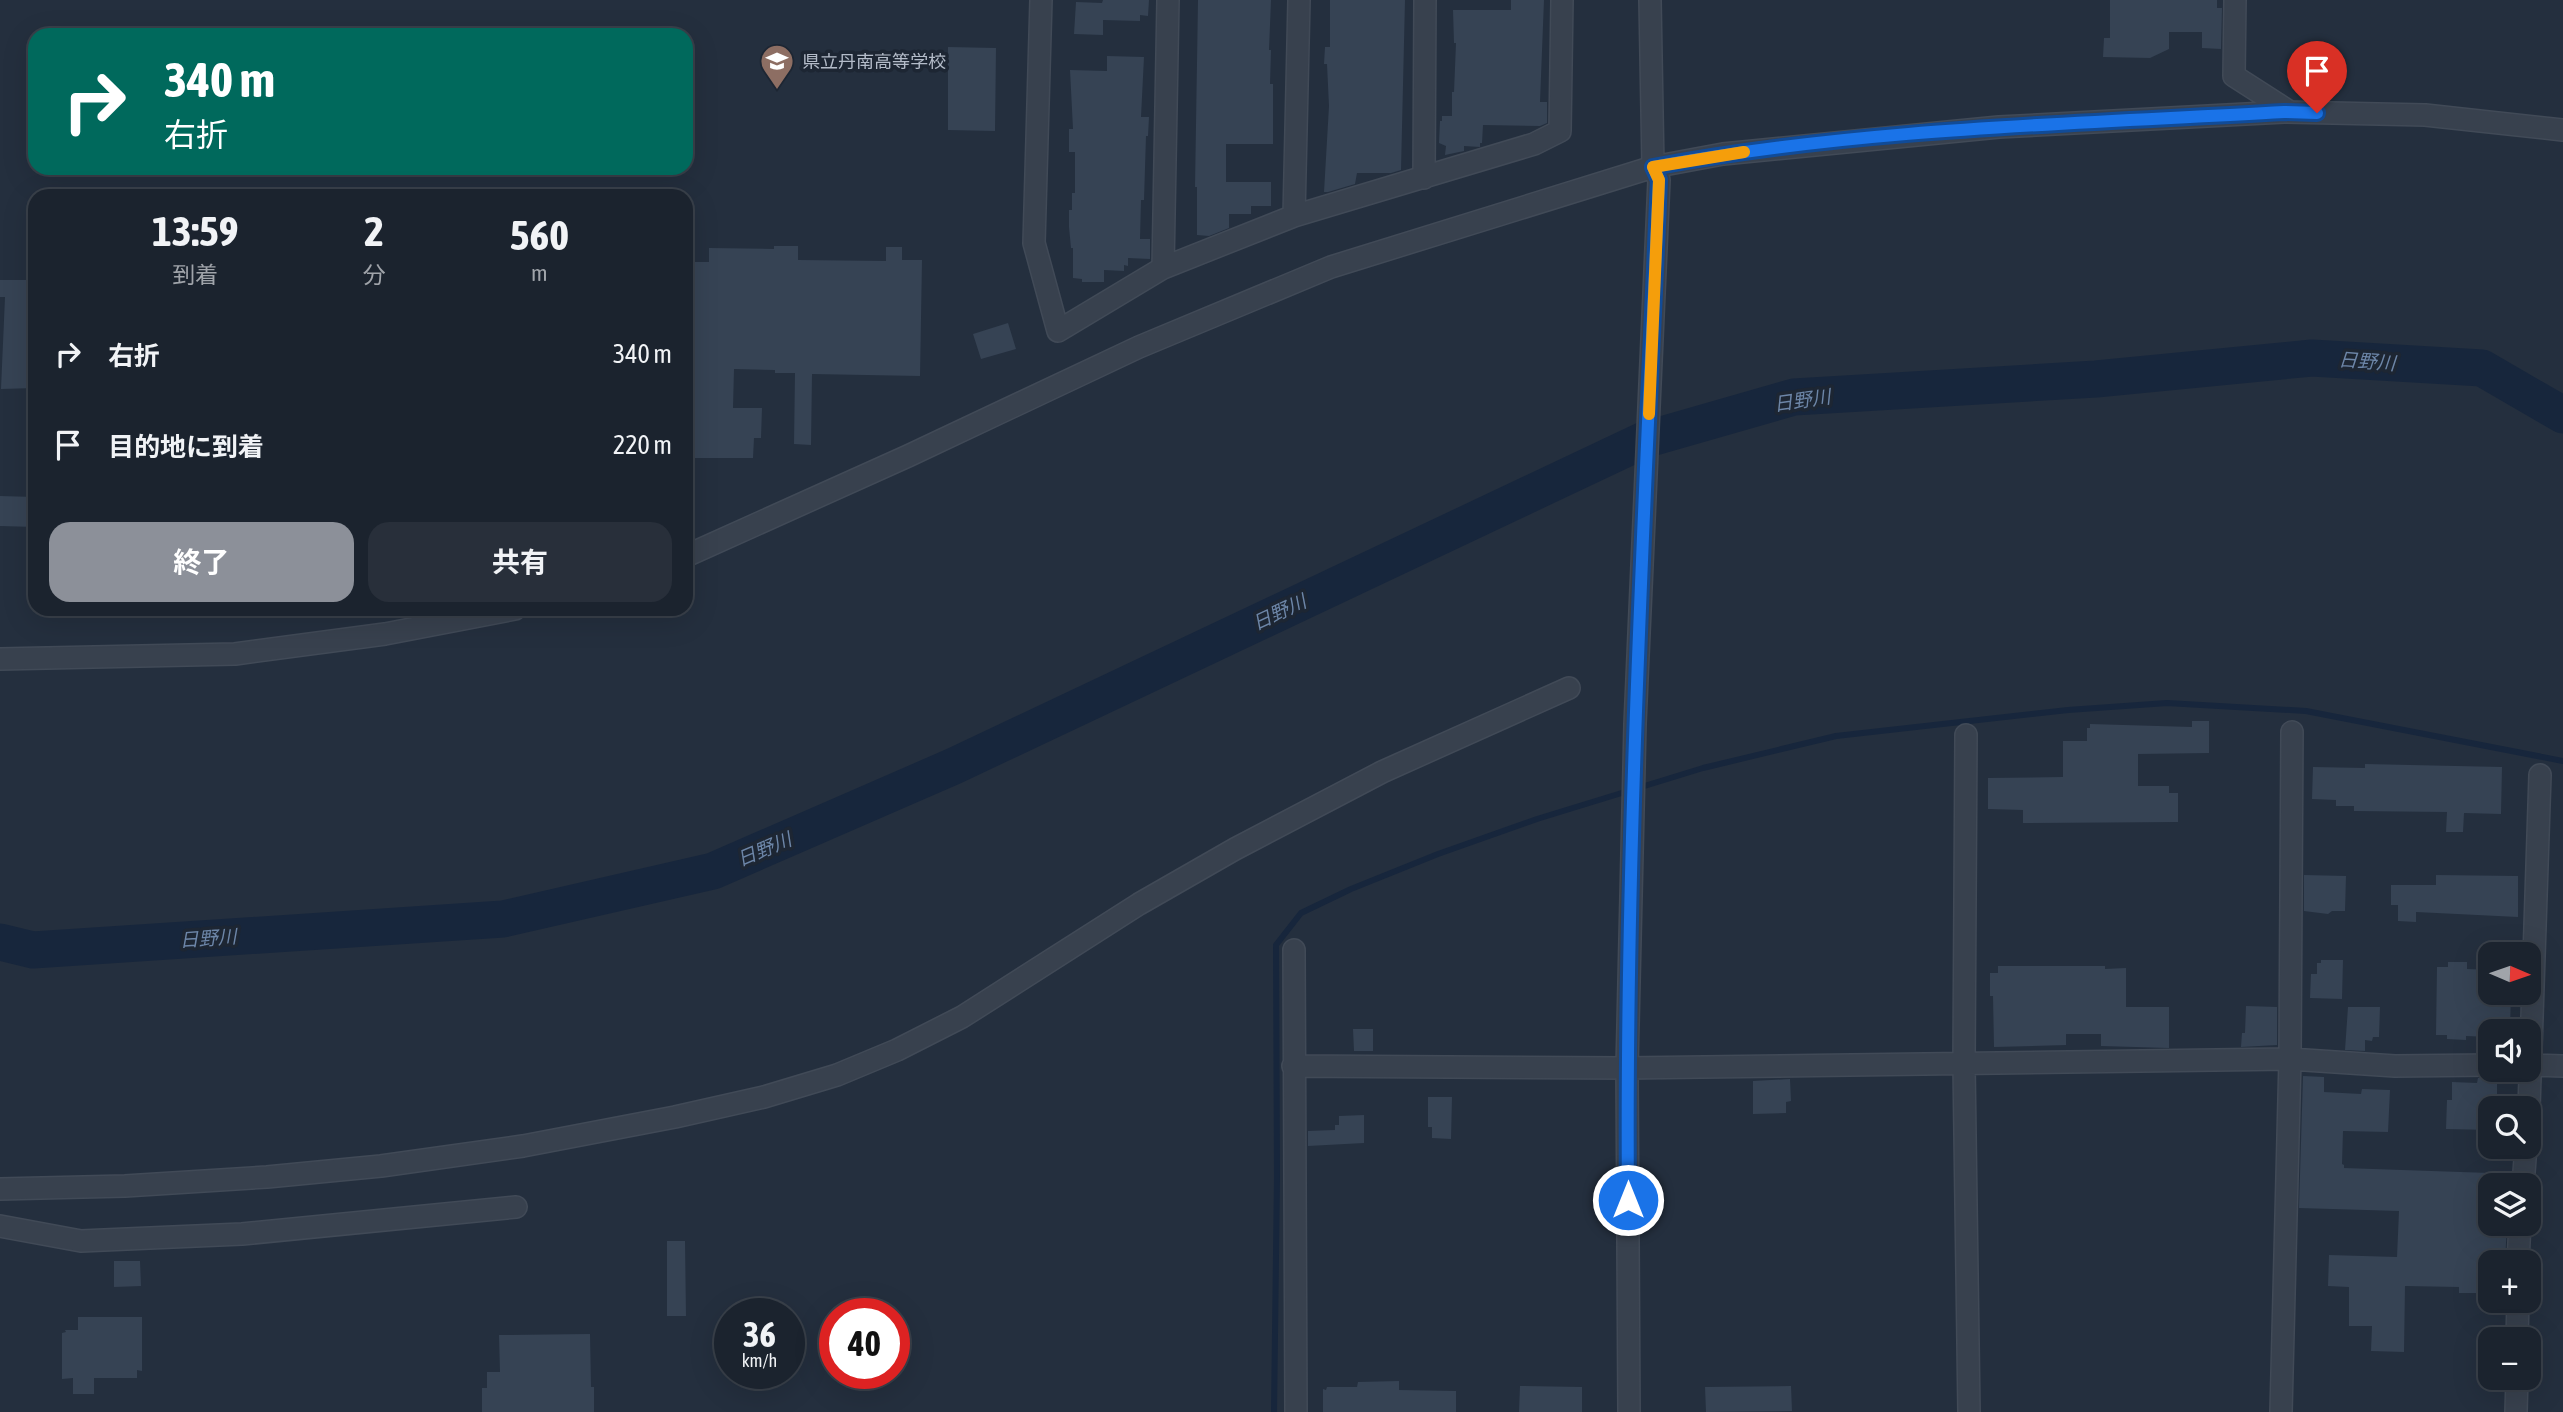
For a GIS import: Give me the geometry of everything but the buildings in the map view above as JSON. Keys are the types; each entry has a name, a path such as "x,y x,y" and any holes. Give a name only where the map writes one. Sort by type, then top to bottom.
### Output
{"street":[{"path":"1041,0 1034,243 1058,331 1163,268 1294,216 1534,144 1560,131 1562,0"},
{"path":"1163,268 1168,0"},
{"path":"1294,216 1299,0"},
{"path":"1424,0 1424,178"},
{"path":"1629,1412 1627,1068 1635,724 1656,174 1650,0"},
{"path":"2235,0 2234,76 2290,113"},
{"path":"693,553 908,456 1139,347 1331,267 1723,154 2000,127 2290,113 2426,115 2563,130"},
{"path":"0,659 235,654 385,634 479,616"},
{"path":"0,1189 125,1186 382,1166 523,1146 675,1117 764,1097 837,1075 898,1050 962,1017 1139,904 1235,849 1382,772 1569,688"},
{"path":"2281,1412 2290,1059 2292,732"},
{"path":"1966,735 1964,1065 1969,1412"},
{"path":"2532,1019 2540,775"},
{"path":"1294,950 1296,1412"},
{"path":"1293,1066 1627,1068 2290,1059 2395,1066 2478,1065"},
{"path":"2541,1065 2563,1066"},
{"path":"0,1226 81,1241 242,1234 516,1207"},
{"path":"2516,1412 2517,1390"}],"waterway":[{"name":"日野川","path":"0,942 33,950 503,919 713,871 954,766 1644,440 1794,397 2096,379 2312,358 2482,368 2563,415"},
{"path":"1274,1412 1276,945 1301,913 1351,889 1438,854 1537,819 1703,768 1836,736 2068,710 2167,703 2306,711 2563,761"}],"slow traffic":[{"path":"1649,414 1659,180 1653,167 1744,152"}],"place":[{"name":"県立丹南高等学校","path":"777,91"}],"route":[{"path":"1628,1200 1627,1068 1635,724 1659,180 1653,167 1723,154 2000,127 2284,112 2317,113"}]}
